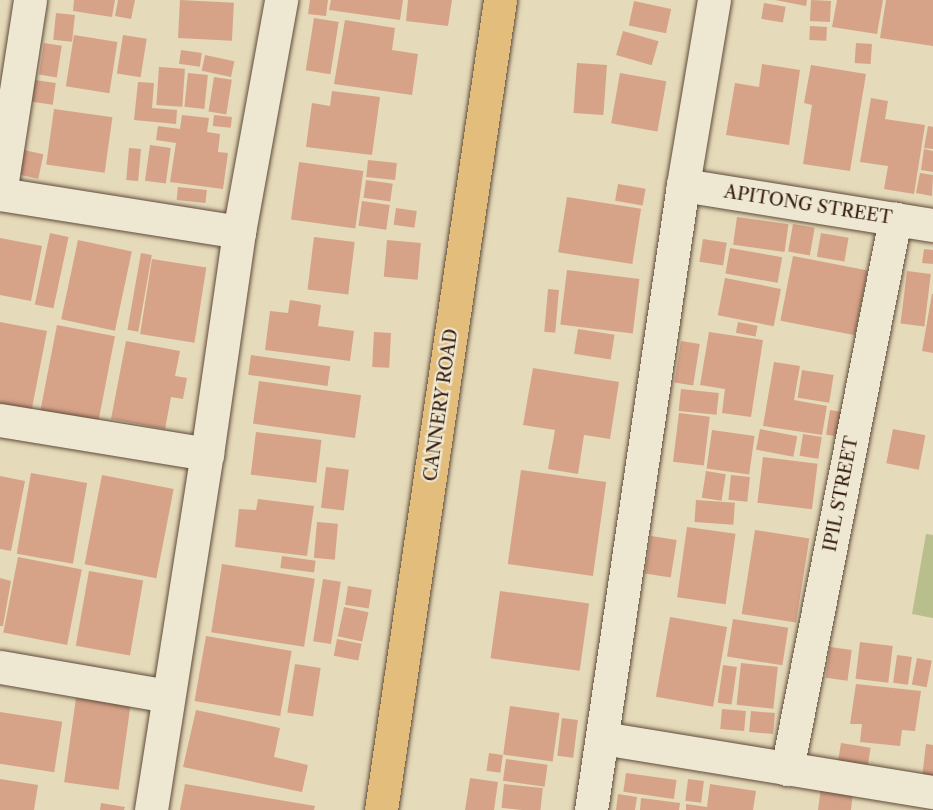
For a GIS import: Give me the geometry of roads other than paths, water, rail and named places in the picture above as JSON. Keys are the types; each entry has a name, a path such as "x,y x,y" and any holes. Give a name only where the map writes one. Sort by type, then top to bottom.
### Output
{"main road":[{"name":"CANNERY ROAD","path":"381,810 500,0"}],"street":[{"path":"30,0 0,194 239,232"},
{"path":"151,810 239,232 281,0"},
{"path":"591,810 683,185 714,0"},
{"name":"APITONG STREET","path":"683,185 933,225"},
{"name":"IPIL STREET","path":"787,769 895,219"},
{"path":"0,420 207,454"},
{"path":"0,667 168,696"},
{"path":"602,738 933,792"}]}
